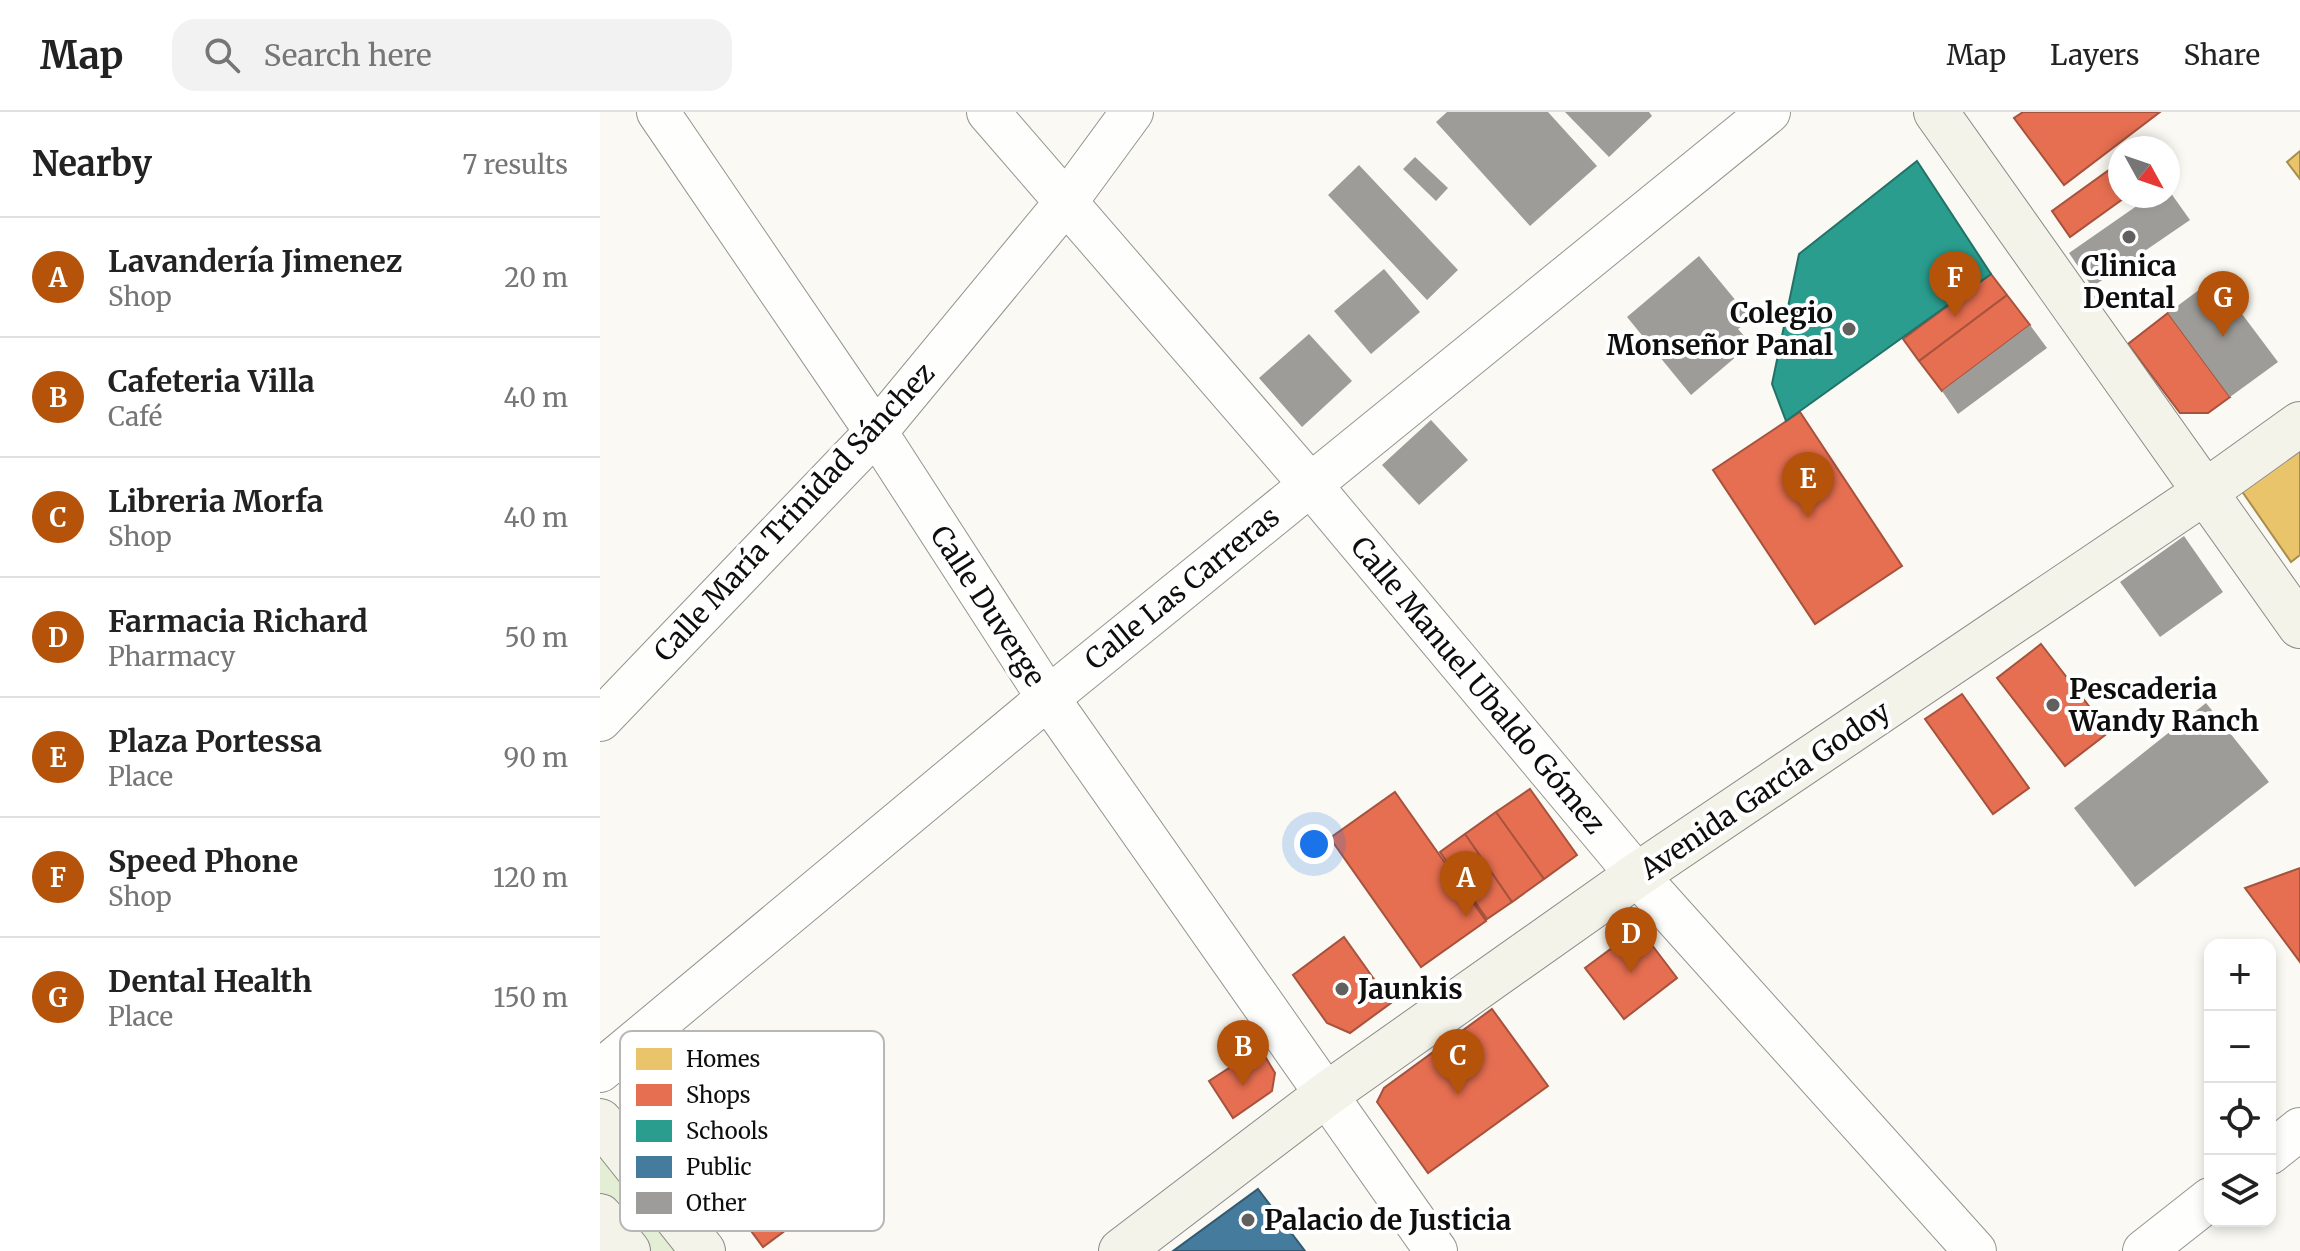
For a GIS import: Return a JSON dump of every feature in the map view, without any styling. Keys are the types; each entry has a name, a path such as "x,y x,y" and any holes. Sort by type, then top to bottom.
{"main road":[{"path":"1936,112 2300,626"},
{"name":"Avenida García Godoy","path":"1121,1251 1327,1094 1637,875 2205,492 2300,424"},
{"path":"600,1121 620,1146"},
{"path":"600,1216 628,1251"},
{"path":"687,1231 703,1251"}],"street":[{"name":"Calle Duverge","path":"658,112 876,432 1048,698 1436,1251"},
{"name":"Calle Manuel Ubaldo Gómez","path":"988,112 1309,483 1637,875 1975,1251"},
{"name":"Calle María Trinidad Sánchez","path":"600,720 876,432 1066,202 1132,112"},
{"name":"Calle Las Carreras","path":"648,1031 1309,483 1769,112"},
{"name":"Calle Las Carreras","path":"600,1071 620,1054"},
{"path":"2276,1148 2300,1129"},
{"path":"2144,1251 2204,1204"}],"green space":[{"path":"600,1138 620,1163 620,1224 600,1199"},
{"path":"626,1231 673,1231 689,1251 642,1251"}],"building: Homes":[{"path":"2300,151 2300,179 2287,162"},
{"path":"2300,448 2300,555 2291,562 2239,487"}],"building: Shops":[{"path":"2023,112 2160,112 2128,136 2108,136 2108,152 2064,185 2014,118"},
{"path":"2108,171 2110,208 2070,237 2052,211"},
{"path":"1991,274 2007,295 1919,361 1903,339"},
{"path":"2007,295 2030,325 1942,391 1919,361"},
{"path":"2168,313 2230,397 2208,413 2180,413 2128,344"},
{"path":"1800,412 1902,566 1815,624 1713,470"},
{"name":"Pescaderia Wandy Ranch","path":"2041,644 2109,732 2065,766 1997,678"},
{"path":"1962,694 2029,788 1993,814 1925,719"},
{"path":"1530,789 1577,855 1544,879 1496,812"},
{"path":"1395,792 1486,921 1421,967 1330,838"},
{"path":"1496,812 1544,879 1512,902 1465,834"},
{"path":"1465,834 1512,902 1487,919 1440,852"},
{"path":"2300,868 2300,962 2245,888"},
{"path":"1639,928 1677,978 1624,1019 1585,968"},
{"name":"Jaunkis","path":"1344,937 1391,1003 1350,1033 1327,1023 1293,975"},
{"path":"1492,1009 1548,1086 1428,1173 1377,1102 1384,1088"},
{"path":"1260,1048 1275,1073 1272,1091 1233,1118 1209,1081"},
{"path":"751,1231 785,1231 763,1247"}],"building: Schools":[{"name":"Colegio Monseñor Panal","path":"1917,161 1991,274 1786,421 1772,384 1799,254"}],"building: Public":[{"name":"Palacio de Justicia","path":"1258,1189 1305,1251 1173,1251"}],"building: Other":[{"path":"1447,112 1548,112 1597,166 1530,226 1436,122"},
{"path":"1565,112 1649,112 1652,116 1609,157"},
{"path":"1415,157 1448,188 1436,201 1403,169"},
{"path":"1359,165 1458,270 1427,300 1328,195"},
{"name":"Clinica Dental","path":"2180,206 2190,220 2092,287 2069,253 2134,208"},
{"path":"1699,256 1751,319 1738,329 1751,344 1691,395 1627,317"},
{"path":"1384,269 1420,312 1371,354 1334,311"},
{"path":"2215,278 2278,362 2230,397 2168,313"},
{"path":"2030,325 2047,348 1958,414 1942,391"},
{"path":"1309,334 1352,381 1302,427 1259,378"},
{"path":"1431,420 1468,460 1419,505 1382,465"},
{"path":"2184,536 2223,592 2160,637 2120,582"},
{"path":"2206,703 2269,782 2135,887 2074,808"}],"place":[{"name":"Clinica Dental","path":"2129,237"},
{"name":"Speed Phone","path":"1955,317"},
{"name":"Colegio Monseñor Panal","path":"1849,329"},
{"name":"Dental Health","path":"2223,337"},
{"name":"Plaza Portessa","path":"1808,518"},
{"name":"Pescaderia Wandy Ranch","path":"2053,705"},
{"name":"Lavandería Jimenez","path":"1466,917"},
{"name":"Farmacia Richard","path":"1631,973"},
{"name":"Jaunkis","path":"1342,989"},
{"name":"Cafeteria Villa","path":"1243,1086"},
{"name":"Libreria Morfa","path":"1458,1095"},
{"name":"Palacio de Justicia","path":"1248,1220"}]}
